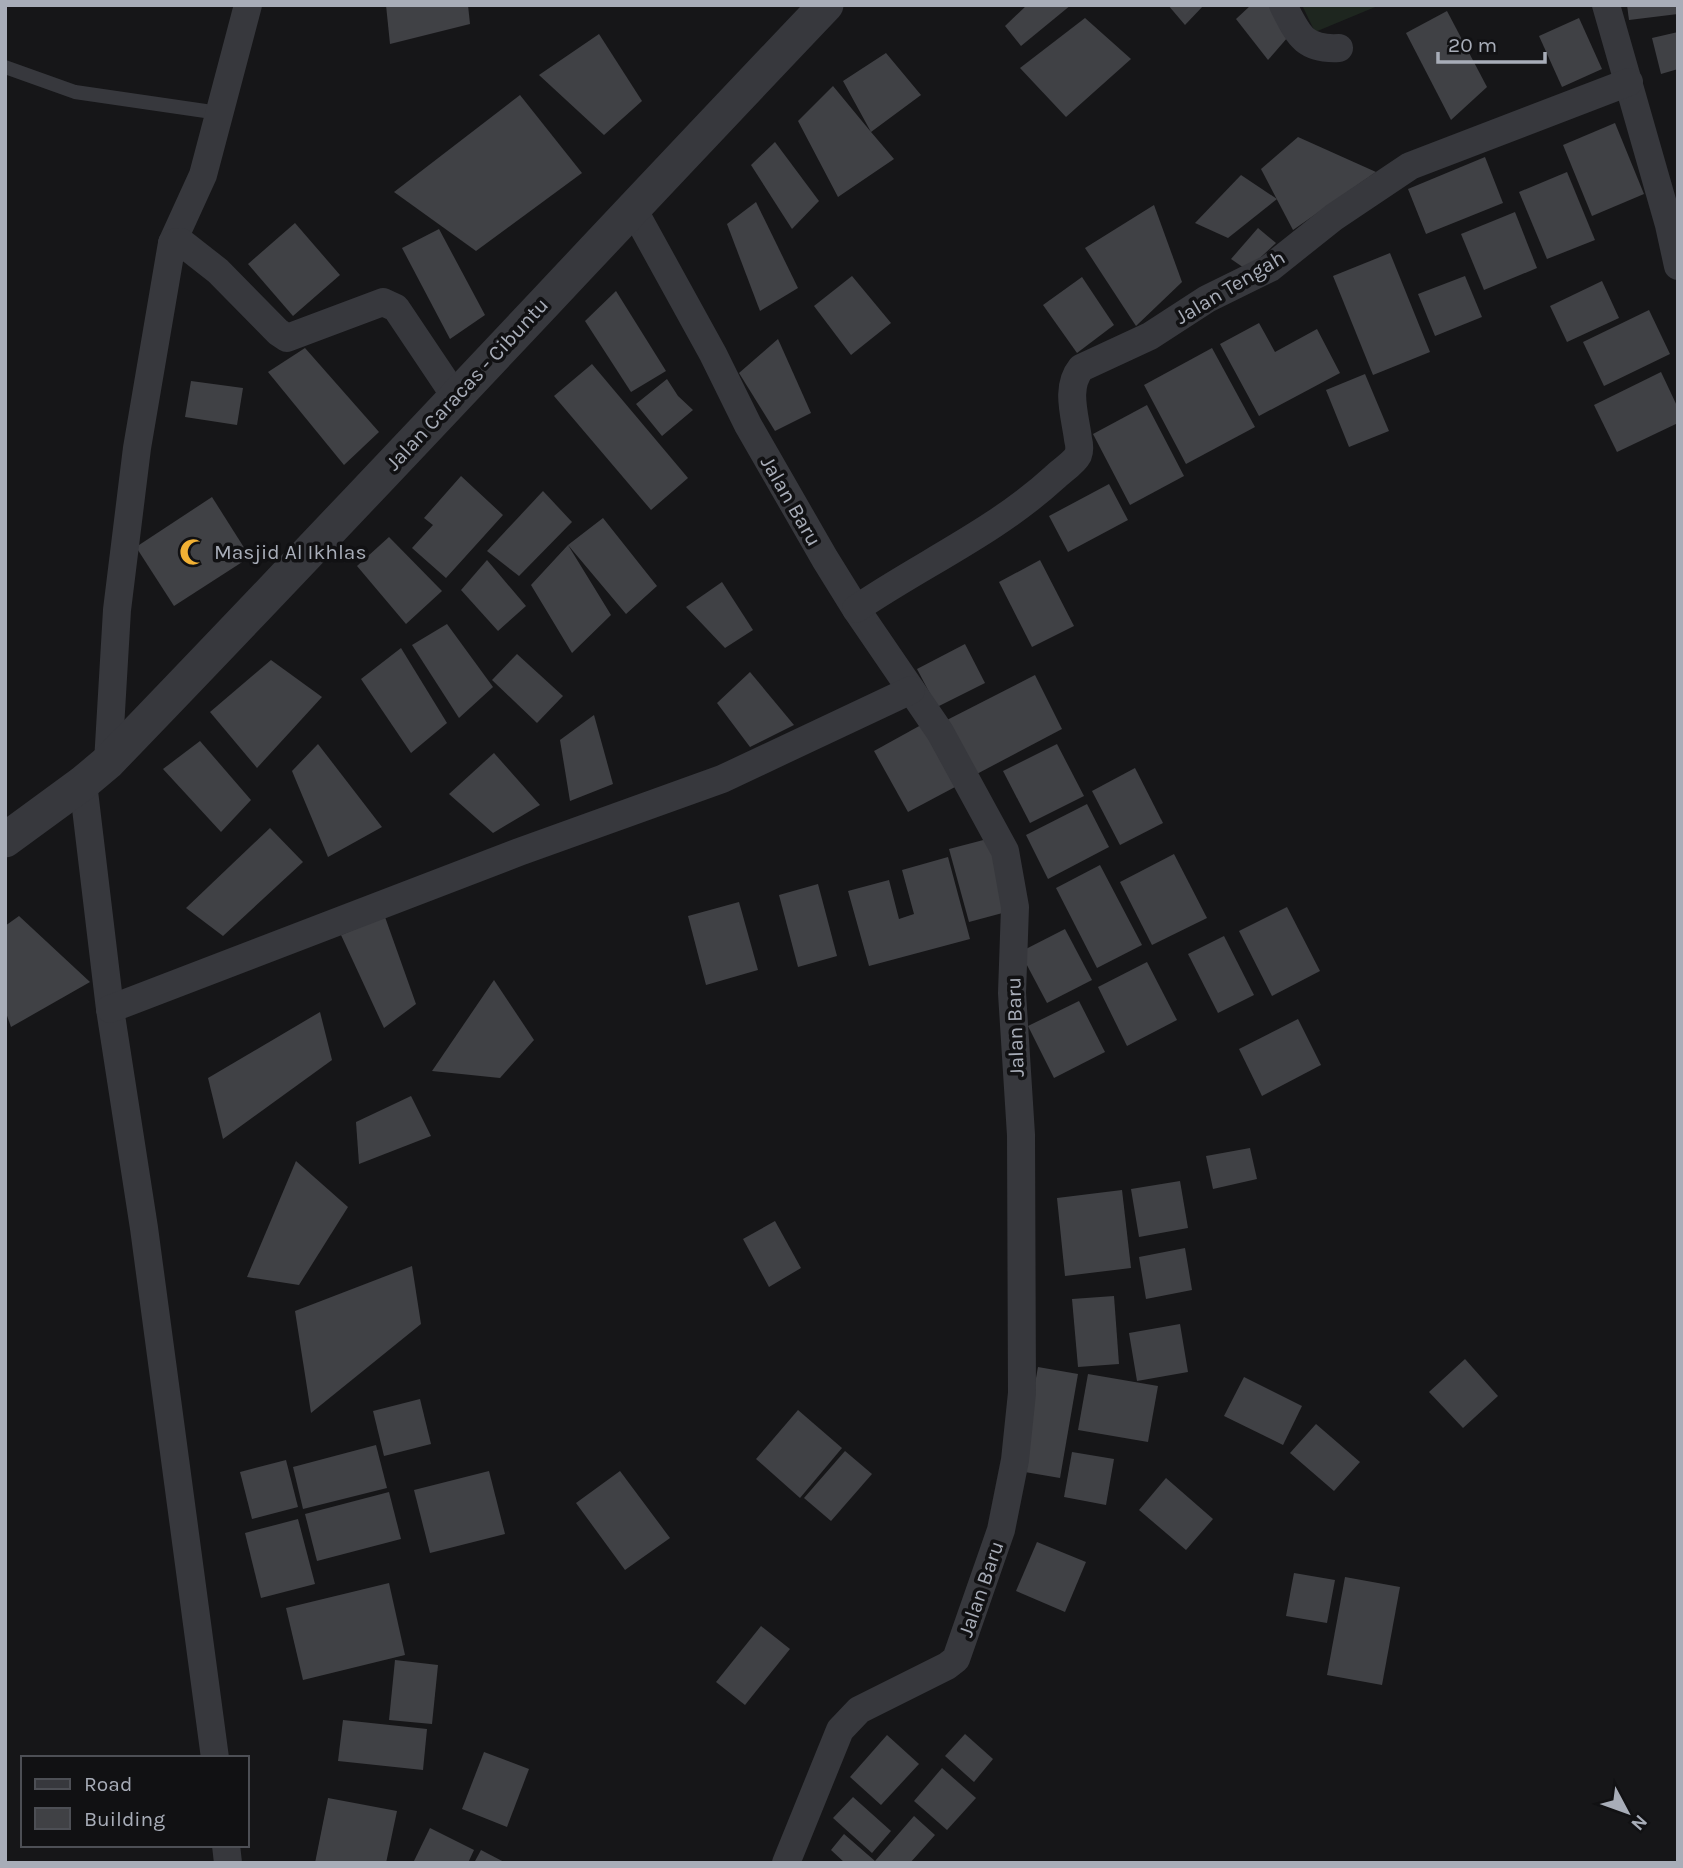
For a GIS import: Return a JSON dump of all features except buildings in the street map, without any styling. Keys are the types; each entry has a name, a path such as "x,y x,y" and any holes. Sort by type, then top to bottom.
{"street":[{"path":"215,1756 144,1228 110,1009 95,772 136,448 177,243 203,175 248,5"},
{"name":"Jalan Caracas - Cibuntu","path":"5,840 95,772 280,585 632,207 826,5"},
{"path":"1283,5 1298,33 1310,45 1322,49 1339,48"},
{"path":"1606,5 1674,224 1678,267"},
{"name":"Jalan Tengah","path":"856,609 889,586 944,557 1033,497 1078,455 1071,389 1074,377 1081,368 1150,336 1206,299 1270,268 1334,217 1410,166 1629,82"},
{"name":"Jalan Baru","path":"632,207 713,354 748,425 856,609 940,732 1005,850 1015,907 1012,993 1021,1135 1022,1393 1015,1460 1001,1530 956,1659 859,1710 848,1719 840,1730 786,1863"},
{"path":"177,243 218,271 278,332 288,338 383,302 396,308 455,396"},
{"path":"110,1009 519,852 722,779 911,690"}],"lane":[{"path":"5,67 75,92 219,113"}],"shaded area":[{"path":"1302,5 1380,5 1315,32"}],"place":[{"name":"Masjid Al Ikhlas","path":"193,552"}]}
